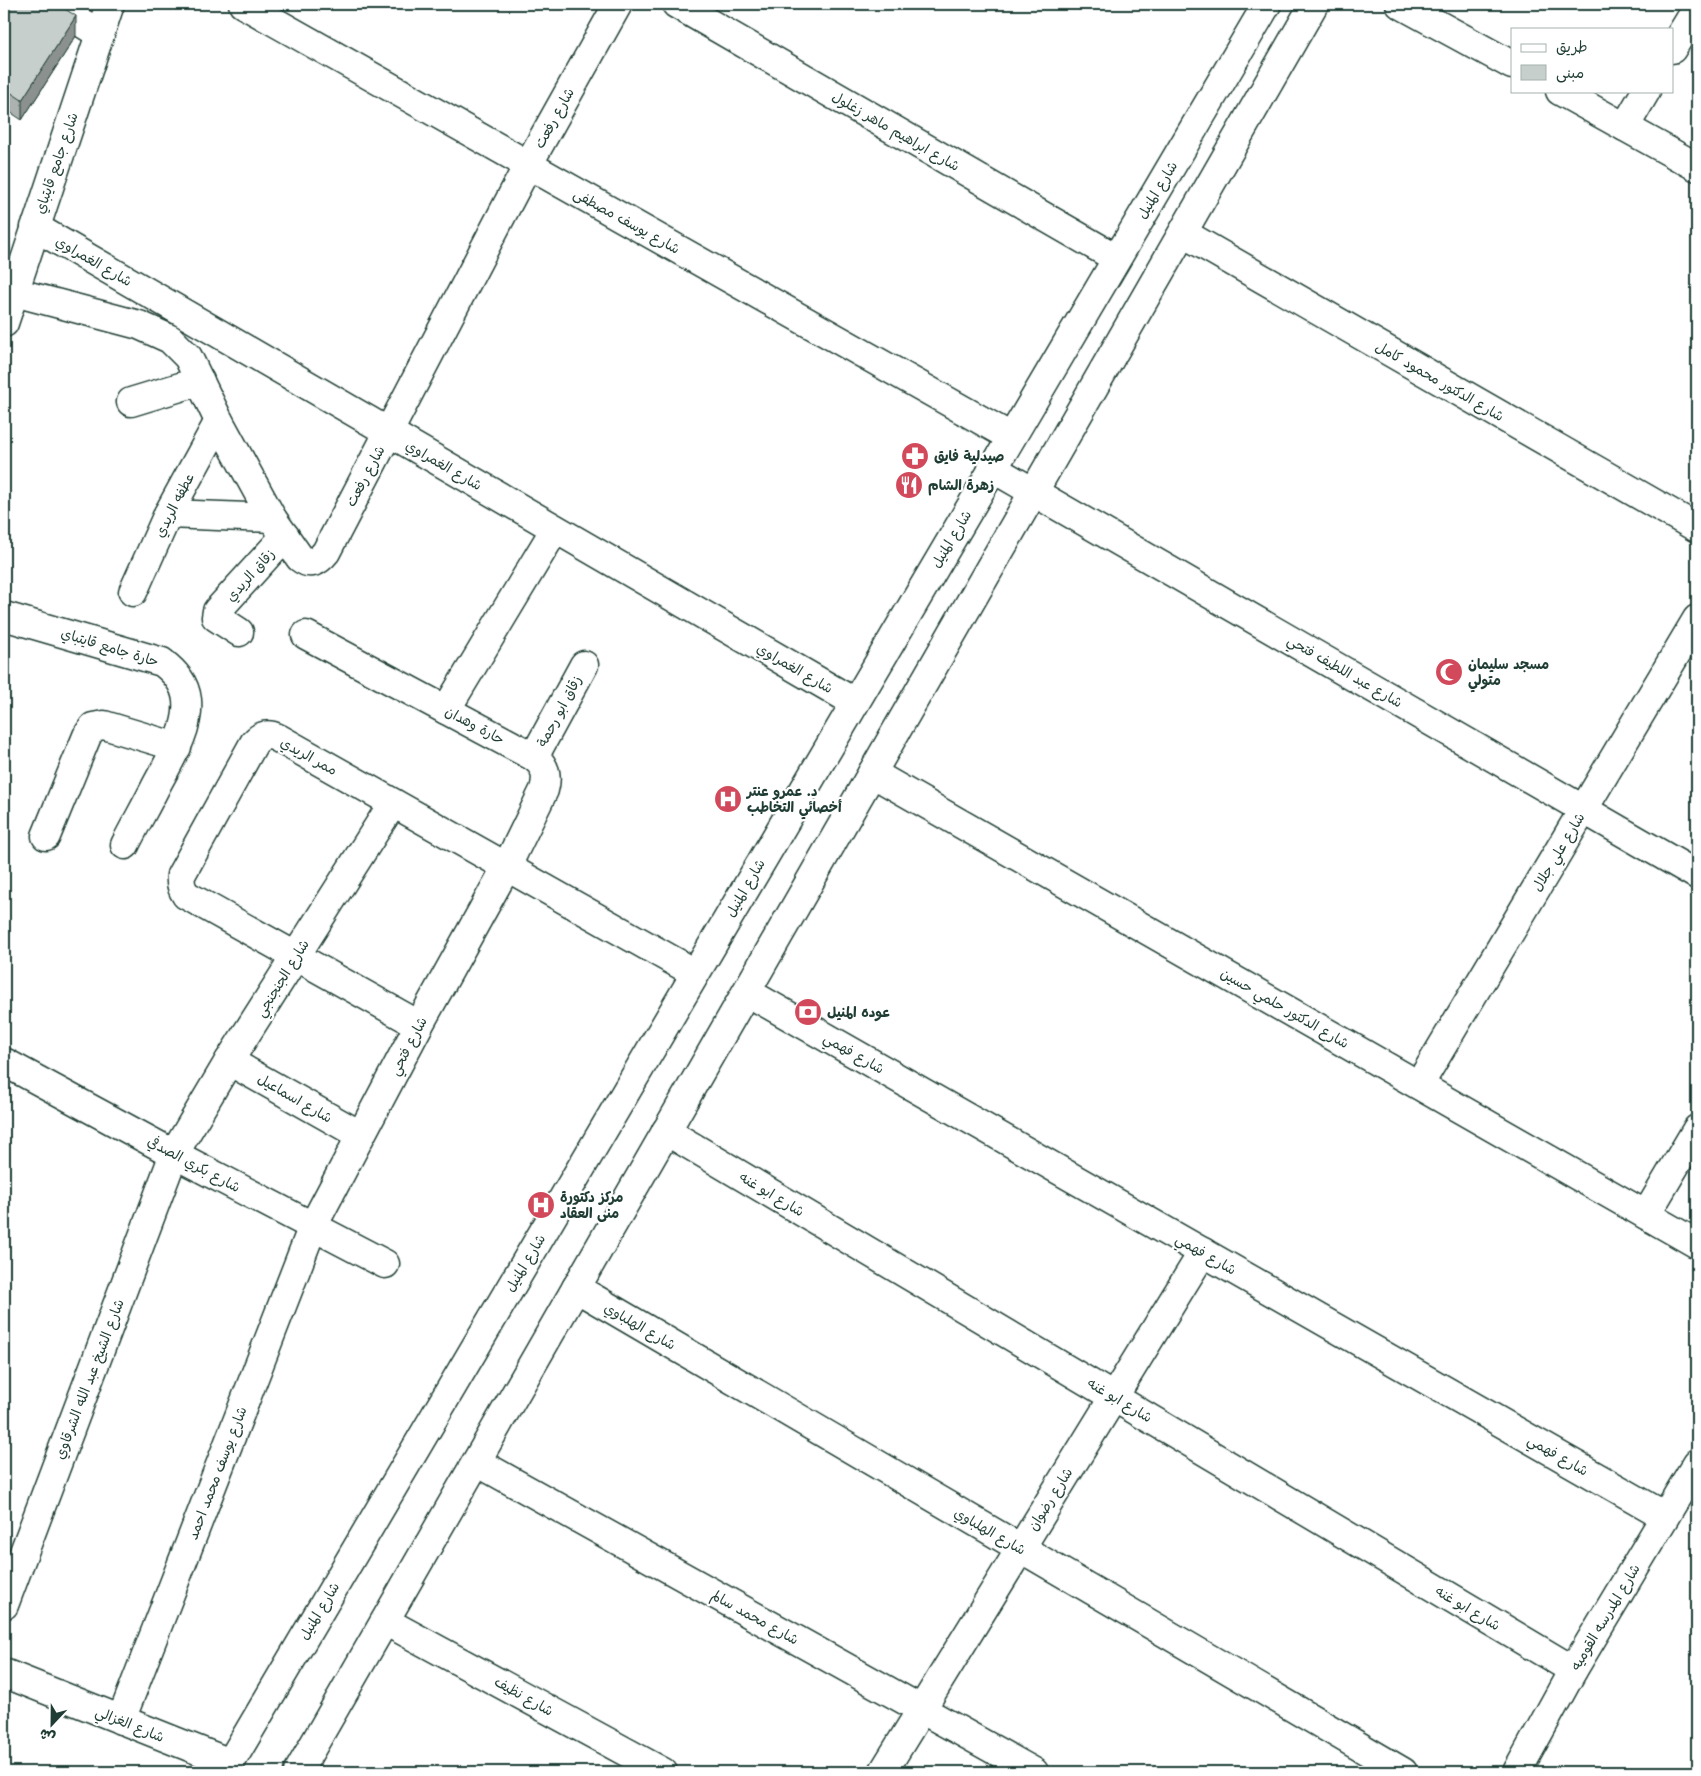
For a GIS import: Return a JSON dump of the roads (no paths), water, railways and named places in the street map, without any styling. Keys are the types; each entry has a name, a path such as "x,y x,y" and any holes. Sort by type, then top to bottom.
{"street":[{"path":"52,4 100,34"},
{"name":"شارع جامع قايتباي","path":"4,323 110,4"},
{"name":"شارع يوسف مصطفى","path":"243,4 1011,437"},
{"name":"شارع رفعت","path":"14,292 139,325 170,339 188,357 219,421 278,527 300,558 305,562 317,561 322,557 528,165 618,4"},
{"name":"شارع ابراهيم ماهر زغلول","path":"676,4 1116,258"},
{"name":"شارع المنيل","path":"227,1768 1267,4"},
{"path":"298,1772 1314,4"},
{"path":"1400,4 1511,64"},
{"path":"1674,46 1697,8"},
{"path":"1562,92 1697,167"},
{"path":"1625,127 1645,92"},
{"name":"شارع الغمراوي","path":"35,227 854,702"},
{"name":"شارع الدكتور محمود كامل","path":"1183,233 1697,528"},
{"path":"131,402 200,381"},
{"name":"عطفه الريدي","path":"133,592 168,514 219,421"},
{"name":"شارع عبد اللطيف فتحي","path":"992,468 1697,875"},
{"path":"168,514 278,527"},
{"name":"زقاق الريدي","path":"238,632 216,617 216,611 278,527"},
{"path":"446,710 555,529"},
{"name":"حارة جامع قايتباي","path":"4,616 162,662 174,672 183,684 187,699 187,714 176,747 125,845"},
{"name":"شارع علي جلال","path":"1419,1085 1697,619"},
{"name":"حارة وهدان","path":"306,635 534,756"},
{"name":"زقاق ابو رحمة","path":"534,756 584,665"},
{"path":"46,836 87,736 93,727 104,724 176,747"},
{"name":"ممر الريدي","path":"419,1025 186,895 180,885 181,875 254,743 262,736 273,736 695,974"},
{"path":"506,868 547,781 542,763 534,756"},
{"name":"شارع الدكتور حلمي حسين","path":"872,772 1697,1244"},
{"name":"شارع الجنجنجي","path":"174,1154 229,1061 393,803"},
{"name":"شارع فتحي","path":"313,1226 419,1025 506,868"},
{"name":"شارع فهمي","path":"747,992 1665,1516"},
{"name":"شارع اسماعيل","path":"229,1061 360,1135"},
{"name":"شارع بكري الصدفي","path":"4,1062 384,1264"},
{"path":"1646,1215 1697,1129"},
{"name":"شارع ابو غنه","path":"666,1131 1573,1670"},
{"name":"شارع الشيخ عبد الله الشرقاوي","path":"4,1605 174,1154"},
{"name":"شارع يوسف محمد احمد","path":"120,1720 313,1226"},
{"name":"شارع رضوان","path":"883,1772 1203,1252"},
{"name":"شارع الهلباوي","path":"576,1288 1404,1772"},
{"name":"شارع محمد سالم","path":"476,1462 1034,1772"},
{"name":"شارع المدرسه القوميه","path":"1517,1772 1573,1670 1697,1463"},
{"name":"شارع نظيف","path":"385,1621 662,1772"},
{"name":"شارع الغزالي","path":"4,1673 120,1720 227,1768"}],"place":[{"name":"صيدلية فايق","path":"915,456"},
{"name":"زهرة الشام","path":"909,485"},
{"name":"مسجد سليمان متولي","path":"1449,672"},
{"name":"د. عمرو عنتر أخصائي التخاطب","path":"728,799"},
{"name":"عوده المنيل","path":"808,1012"},
{"name":"مركز دكتورة منى العقاد","path":"541,1205"}]}
